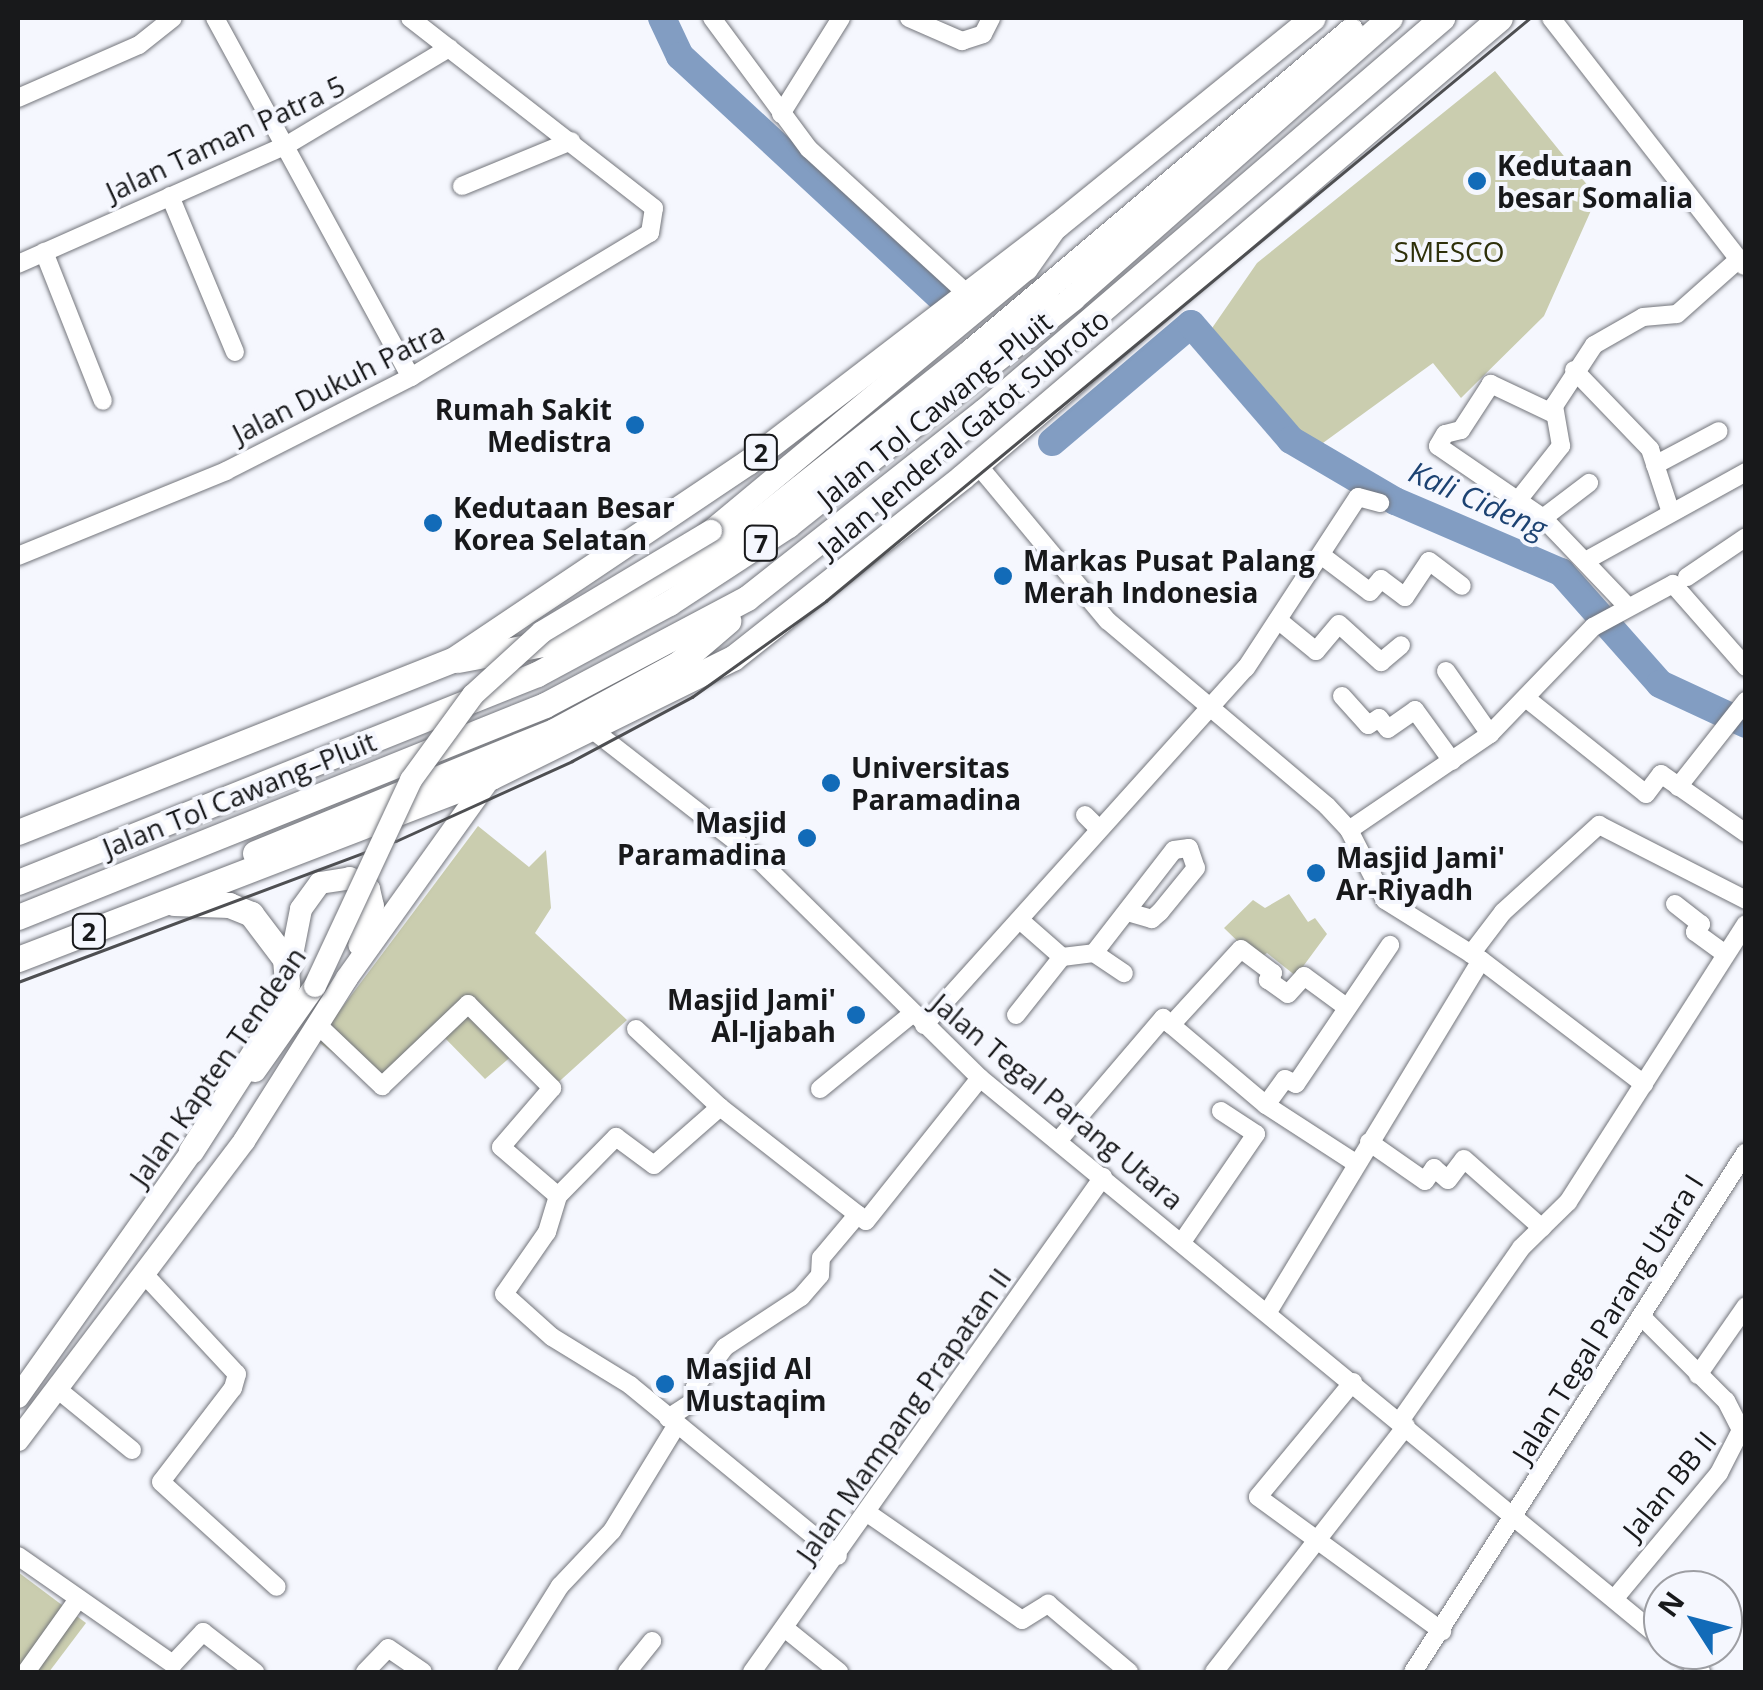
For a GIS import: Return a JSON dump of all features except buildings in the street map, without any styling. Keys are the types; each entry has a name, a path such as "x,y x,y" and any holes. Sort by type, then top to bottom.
{"highway":[{"name":"2","path":"18,832 308,723 454,660 748,462 1058,226 1313,18"},
{"path":"454,660 532,650 658,586 804,488 1367,18"},
{"name":"Jalan Tol Cawang–Pluit","path":"18,882 537,674 669,603 788,525 1072,298 1390,18"},
{"name":"Jalan Tol Cawang–Pluit","path":"18,917 545,705 748,598 984,410 1442,18"},
{"name":"Jalan Jenderal Gatot Subroto","path":"18,959 491,777 594,731 733,658 977,464 1500,18"},
{"path":"716,528 746,516 962,339 1035,292"},
{"path":"170,898 280,840 554,730 623,696 706,642 748,598"},
{"path":"170,898 229,904 251,914 278,944 286,984 266,1034 191,1151"}],"main road":[{"path":"716,528 1027,269 1058,226"},
{"name":"Jalan Kapten Tendean","path":"18,1397 191,1151 268,1054 330,962 411,780 473,695 542,632 716,528"},
{"name":"Jalan Kapten Tendean","path":"18,1440 244,1141 347,978 491,777"},
{"path":"286,984 306,898 338,878 360,882 373,898 347,978"}],"street":[{"path":"18,98 139,46 173,18"},
{"path":"215,18 412,377"},
{"path":"410,18 571,141"},
{"path":"712,18 781,114 837,179 966,293"},
{"path":"781,114 841,18"},
{"path":"909,18 962,41 983,34 991,18"},
{"path":"1519,498 1561,446 1552,413 1574,370 1613,332 1643,318 1678,314 1742,264 1551,18"},
{"name":"Jalan Taman Patra 5","path":"18,264 287,145 449,48"},
{"path":"462,186 571,141"},
{"name":"Jalan Dukuh Patra","path":"18,556 226,471 412,377 650,233 657,216 571,141"},
{"path":"170,196 235,352"},
{"path":"44,252 102,401"},
{"path":"1574,370 1638,433 1656,465 1670,510"},
{"path":"1552,413 1490,384 1462,430 1445,434 1438,446 1543,518 1587,560 1622,608"},
{"path":"1656,465 1719,431"},
{"path":"977,464 1108,620 1350,830 1384,900 1476,957 1644,1084"},
{"path":"1587,560 1670,510 1746,472"},
{"path":"1543,518 1589,483"},
{"path":"820,1089 918,1020 1020,921 1211,707 1278,620 1358,497 1380,503"},
{"path":"1350,830 1490,734 1593,627 1680,580 1746,537"},
{"path":"1321,556 1370,592 1380,579 1406,596 1430,561 1462,586"},
{"path":"1680,580 1746,667"},
{"path":"1278,620 1316,651 1339,624 1381,662 1401,645"},
{"path":"1446,671 1490,734"},
{"path":"1342,696 1368,725 1379,718 1388,729 1415,710 1452,762"},
{"path":"1527,699 1646,794 1661,774 1746,833"},
{"path":"1678,787 1742,705"},
{"name":"Jalan Tegal Parang Utara","path":"594,731 757,858 980,1078 1517,1514 1643,1622"},
{"path":"1085,815 1099,830"},
{"path":"1268,1312 1502,912 1600,825 1639,850 1715,879 1746,900"},
{"path":"1675,904 1700,924 1695,932 1724,952"},
{"path":"1016,1015 1062,957 1094,952 1127,912"},
{"path":"1020,921 1062,957"},
{"path":"1214,1672 1403,1424 1542,1228 1568,1202 1724,952 1746,924"},
{"path":"1266,1105 1284,1079 1296,1084 1390,946"},
{"path":"1171,1025 1241,950 1273,973 1268,980 1288,994 1304,976 1346,1007"},
{"path":"1094,952 1124,972"},
{"path":"320,1026 382,1086 469,1004 552,1088 501,1146 558,1196"},
{"path":"1058,1141 1161,1019 1266,1105 1358,1164"},
{"path":"636,1029 720,1107 866,1220 980,1078"},
{"path":"720,1107 654,1165 616,1138 558,1196 547,1232 504,1294 527,1319 630,1385 838,1556"},
{"path":"1182,1242 1256,1134 1221,1111"},
{"path":"1369,1142 1425,1181 1434,1168 1448,1180 1464,1159 1542,1228"},
{"name":"Jalan Tegal Parang Utara I","path":"1413,1672 1746,1152"},
{"name":"Jalan Mampang Prapatan II","path":"752,1672 787,1630 955,1382 1103,1177"},
{"path":"510,1671 560,1586 612,1531 672,1422 697,1400 695,1387 725,1347 801,1297 820,1274 821,1258 858,1214"},
{"path":"143,1274 236,1374 233,1388 161,1482 277,1587"},
{"path":"1698,1375 1746,1306"},
{"name":"Jalan BB II","path":"1615,1598 1735,1451 1742,1430 1741,1409 1698,1375 1641,1316"},
{"path":"1353,1382 1258,1497 1319,1536 1442,1631"},
{"path":"56,1388 132,1450"},
{"path":"869,1514 1022,1620 1048,1604 1120,1670"},
{"path":"18,1556 171,1668 203,1632 255,1672"},
{"path":"26,1672 78,1600"},
{"path":"787,1630 839,1672"},
{"path":"627,1672 652,1642"},
{"path":"366,1672 388,1648 423,1672"}],"green space":[{"name":"SMESCO","path":"1495,71 1597,197 1544,316 1461,398 1433,363 1316,448 1210,331 1257,263"},
{"path":"478,826 529,867 546,850 551,908 535,933 627,1020 552,1088 513,1055 485,1079 441,1034 380,1087 317,1041"},
{"path":"1289,894 1308,922 1315,918 1327,934 1296,976 1267,953 1257,960 1224,928 1253,900 1265,908"},
{"path":"18,1572 86,1623 49,1672 18,1672"}],"waterway":[{"path":"662,18 680,56 941,298"},
{"name":"Kali Cideng","path":"1052,442 1191,324 1291,440 1395,501 1561,572 1660,684 1746,724"}],"tram line":[{"path":"18,982 396,841 572,761 692,697 826,601 1530,18"}],"place":[{"name":"Kedutaan besar Somalia","path":"1477,181"},
{"name":"Rumah Sakit Medistra","path":"635,425"},
{"name":"Kedutaan Besar Korea Selatan","path":"433,523"},
{"name":"Markas Pusat Palang Merah Indonesia","path":"1003,576"},
{"name":"Universitas Paramadina","path":"831,783"},
{"name":"Masjid Paramadina","path":"807,838"},
{"name":"Masjid Jami' Ar-Riyadh","path":"1316,873"},
{"name":"Masjid Jami' Al-Ijabah","path":"856,1015"},
{"name":"Masjid Al Mustaqim","path":"665,1384"}]}
